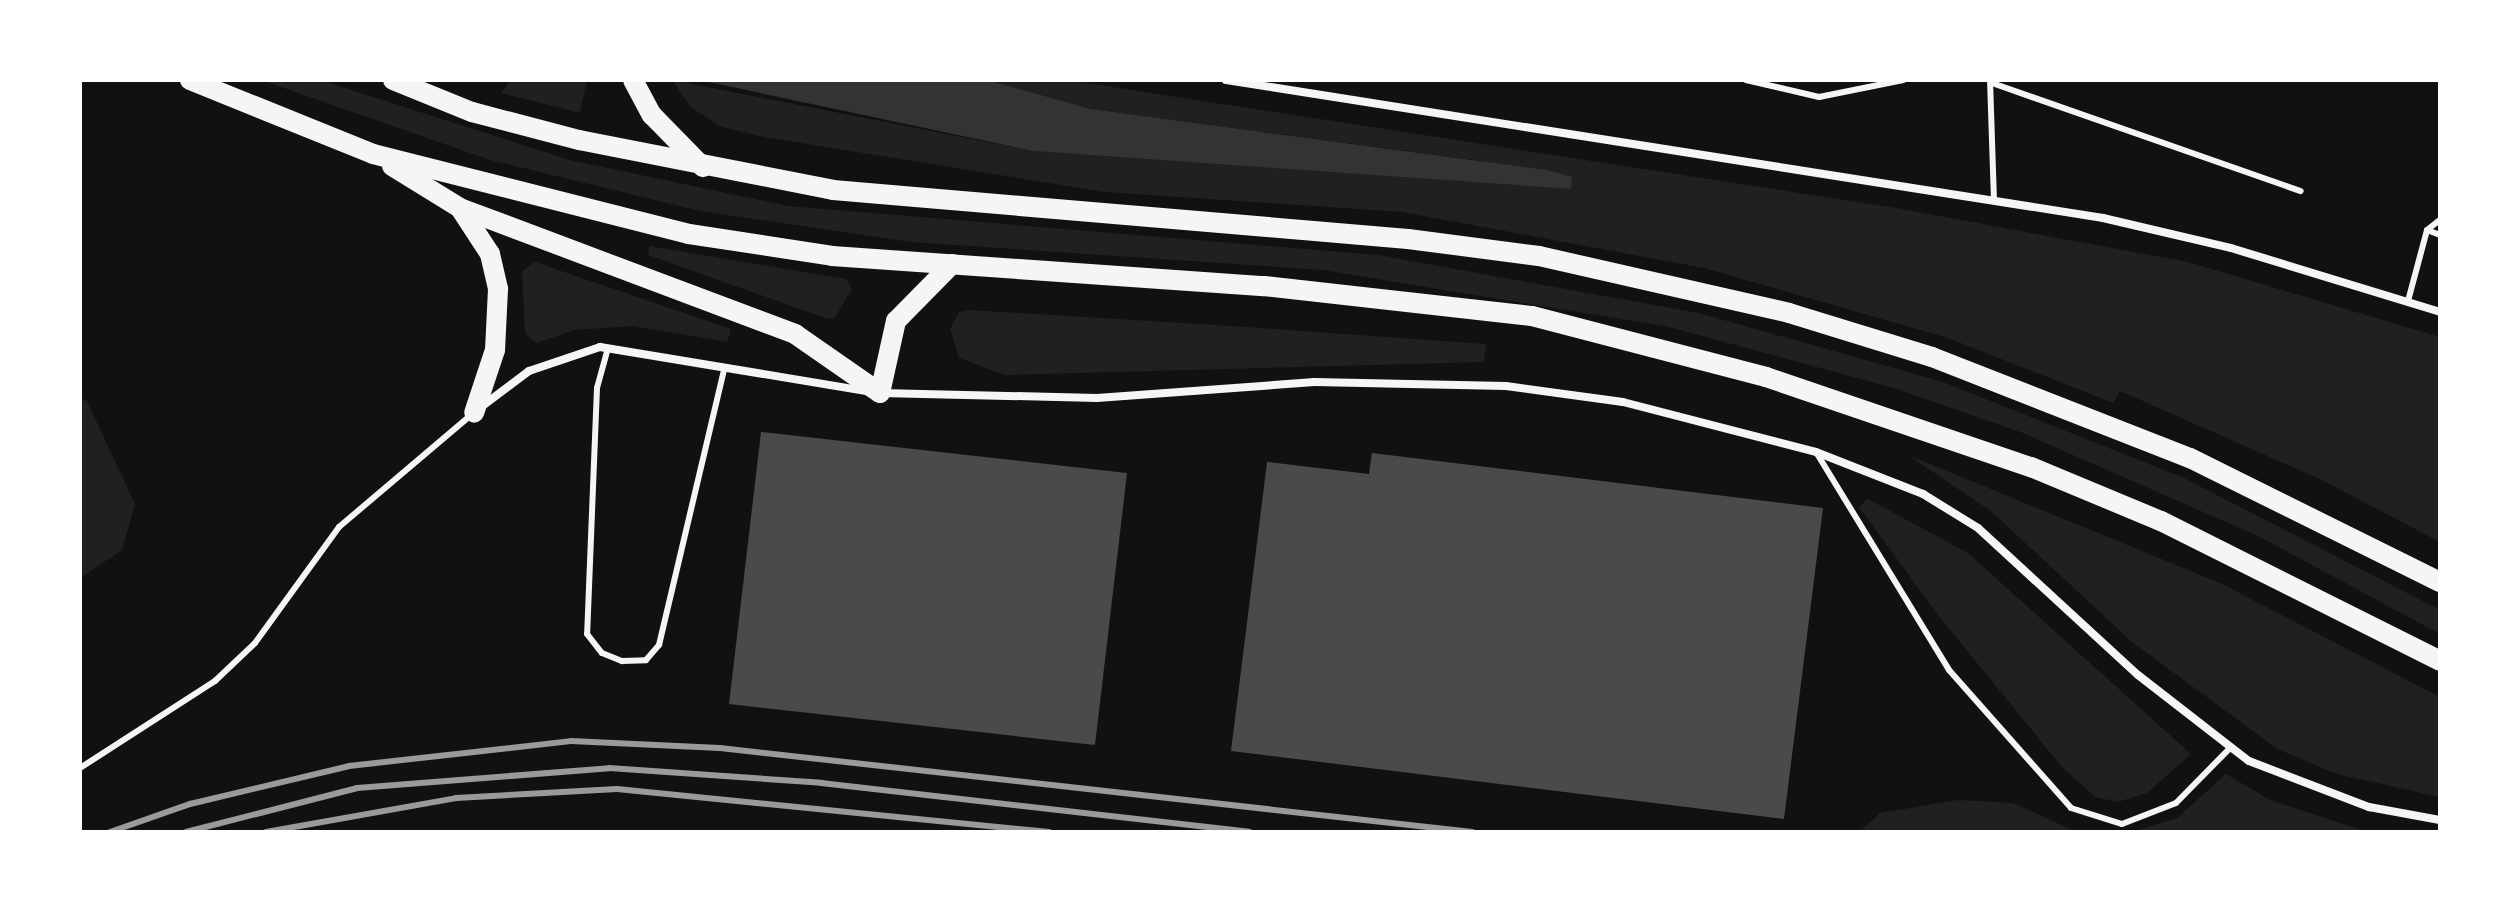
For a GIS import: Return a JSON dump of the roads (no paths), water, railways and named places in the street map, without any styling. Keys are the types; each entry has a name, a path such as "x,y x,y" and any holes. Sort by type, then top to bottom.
{"main road":[{"path":"190,80 373,154 689,234 952,264 1278,287 1532,316 1766,377 2031,467 2161,521 2440,661"},
{"path":"393,80 472,112 703,167 973,206 1408,239 1669,283 1832,326 2059,404 2299,507 2440,582"},
{"path":"633,80 652,115 703,167"},
{"path":"373,154 460,208 795,334 880,393 896,321 952,264"},
{"path":"460,208 490,254 498,289 495,350 474,413"}],"street":[{"path":"1226,80 1994,200 2231,248 2440,312"},
{"path":"474,413 554,358 608,348 880,393 1097,398 1314,382 1506,386 1623,402 1816,452 1923,494 1978,528 2138,675 2230,748 2312,789 2440,820"}],"lane":[{"path":"1746,80 1819,97 1903,80"},
{"path":"1994,200 1991,82 2301,191"},
{"path":"2408,301 2427,230 2440,220"},
{"path":"2427,230 2440,235"},
{"path":"608,348 597,388 587,634 602,653 622,661 646,660 659,645 724,369"},
{"path":"80,768 215,681 255,643 339,527 474,413"},
{"path":"1816,452 1949,670 2071,808 2122,824 2176,803 2230,748"}],"railway":[{"path":"110,832 190,804 349,766 571,741 720,748 1472,832"},
{"path":"186,832 357,788 609,768 821,783 1249,832"},
{"path":"266,832 456,798 617,789 1049,832"}]}
